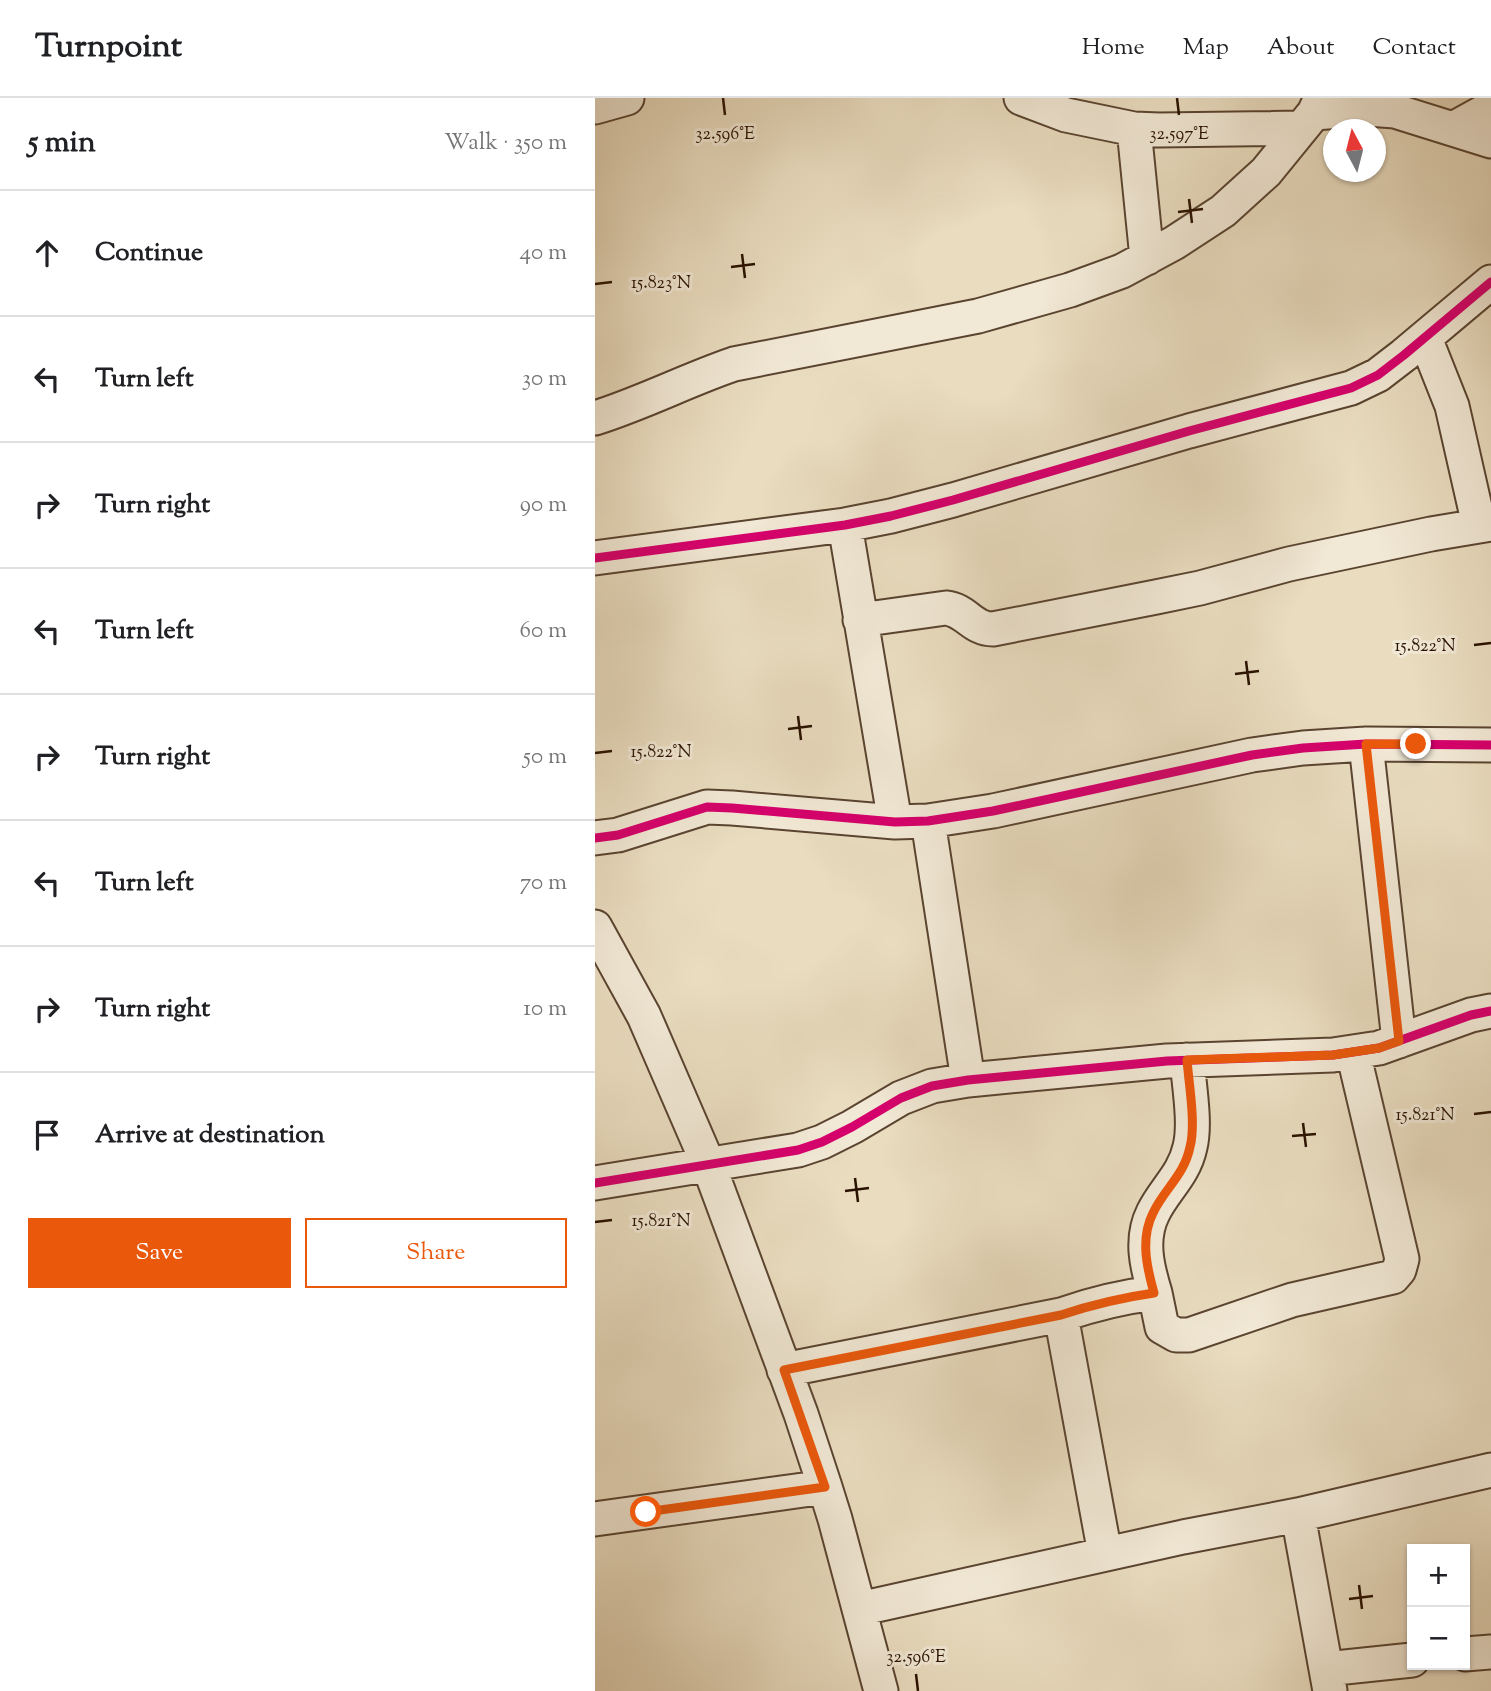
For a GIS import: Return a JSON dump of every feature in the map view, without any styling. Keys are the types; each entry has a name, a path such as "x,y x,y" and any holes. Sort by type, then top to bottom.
{"street":[{"path":"595,107 627,98"},
{"path":"1021,98 1066,115 1134,129 1159,130 1312,113 1368,109 1395,111 1491,141"},
{"path":"1453,129 1491,108"},
{"path":"595,418 734,364 978,316 1070,290 1122,271 1174,243 1223,211 1266,172 1312,113"},
{"path":"1134,129 1147,258"},
{"path":"595,558 845,525 891,516 1189,430 1351,388 1378,375 1491,282"},
{"path":"860,620 946,608 960,612 979,628 993,629 1167,595 1289,564 1485,525 1451,406 1425,338"},
{"path":"845,525 895,822"},
{"path":"595,838 618,835 707,807 895,822 927,821 993,811 1251,755 1366,744 1491,745"},
{"path":"1366,744 1399,1041"},
{"path":"927,821 968,1080"},
{"path":"595,927 644,1016 709,1166 825,1487 881,1691"},
{"path":"595,1184 798,1150 822,1142 901,1098 932,1086 1059,1070 1187,1060 1333,1055 1379,1048 1491,1011"},
{"path":"1187,1060 1191,1147 1181,1172 1153,1213 1146,1231 1146,1264 1162,1327 1176,1335 1189,1335 1292,1300 1393,1277 1399,1270 1402,1259 1353,1052"},
{"path":"784,1370 1061,1315 1119,1297 1154,1293"},
{"path":"1061,1315 1105,1554"},
{"path":"859,1609 1183,1537 1297,1515 1491,1470"},
{"path":"595,1519 825,1487"},
{"path":"1297,1515 1328,1680 1407,1661"},
{"path":"1470,1654 1491,1652"}],"cycle path":[{"path":"595,558 845,525 891,516 1351,388 1378,375 1491,282"},
{"path":"595,838 618,835 707,807 895,822 928,821 993,811 1252,755 1303,748 1366,744 1491,745"},
{"path":"595,1183 798,1150 822,1142 901,1098 932,1086 968,1080 1167,1061 1333,1055 1379,1048 1471,1015 1491,1011"}],"route":[{"path":"646,1512 825,1487 784,1370 1061,1315 1119,1297 1154,1293 1146,1264 1146,1231 1153,1213 1181,1172 1191,1147 1187,1060 1333,1055 1379,1048 1399,1041 1366,744 1416,744"}]}
